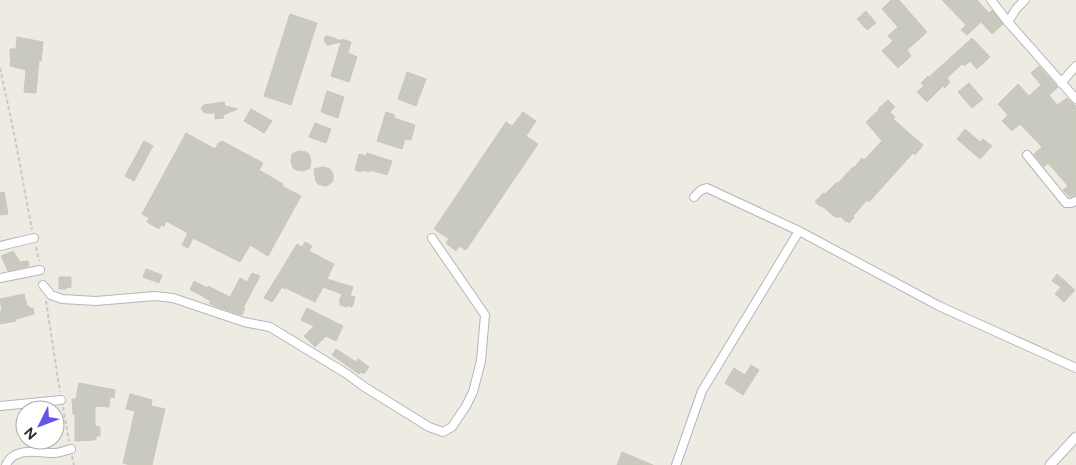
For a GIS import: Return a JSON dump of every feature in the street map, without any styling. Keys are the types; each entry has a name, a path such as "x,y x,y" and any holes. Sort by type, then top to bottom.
{"street":[{"path":"991,0 1076,99"},
{"path":"1008,22 1024,0"},
{"path":"1062,83 1076,66"},
{"path":"1027,155 1066,203 1076,201"},
{"path":"694,197 701,190 707,188 799,231 939,306 1076,368"},
{"path":"676,465 702,391 799,231"},
{"path":"0,246 34,238"},
{"path":"43,285 51,295 96,302 156,296 173,298 244,322 270,327 429,427 443,432 452,427 473,392 481,361 485,315 432,238"},
{"path":"0,278 40,270"},
{"path":"0,406 15,405"},
{"path":"1050,465 1076,437"},
{"path":"6,465 8,458 17,454 36,451 57,453 71,449"}],"building":[{"path":"891,0 899,0 927,32 907,50 911,56 898,68 882,51 893,41 888,36 898,27 882,9"},
{"path":"942,0 977,0 989,13 992,10 1003,24 992,34 981,22 967,35 961,30 966,25"},
{"path":"866,11 876,23 867,30 857,19"},
{"path":"290,14 317,23 291,105 264,96"},
{"path":"326,36 351,42 348,53 357,57 349,82 331,76 341,42 328,45 324,39"},
{"path":"17,37 43,42 41,61 39,60 36,93 24,92 26,70 10,66 10,49 16,49"},
{"path":"972,38 990,57 977,69 970,61 964,66 962,64 947,78 950,82 945,88 943,86 927,102 917,92 924,86 921,83"},
{"path":"1039,66 1058,87 1049,95 1057,105 1067,98 1076,106 1076,195 1070,197 1063,190 1068,186 1048,163 1044,167 1034,154 1042,147 1020,124 1012,131 1002,121 1008,115 998,104 1018,84 1029,96 1041,85 1031,73"},
{"path":"407,72 426,79 416,106 398,99"},
{"path":"969,83 983,99 972,108 958,92"},
{"path":"327,91 344,97 338,118 321,112"},
{"path":"888,100 895,107 890,112 895,117 893,119 923,145 915,155 913,153 869,202 867,200 849,223 840,216 838,218 835,217 815,202 823,193 825,194 838,183 862,158 864,160 882,141 866,122"},
{"path":"224,102 225,106 238,109 223,115 224,118 215,119 215,113 205,113 201,108 204,105"},
{"path":"251,109 272,121 264,133 244,121"},
{"path":"386,112 395,115 394,118 415,125 411,140 405,139 402,149 377,141"},
{"path":"523,112 536,121 526,136 538,144 466,250 459,246 456,251 446,243 449,239 434,229 506,122 512,126"},
{"path":"315,123 331,129 326,143 309,137"},
{"path":"965,129 980,142 983,139 992,146 980,159 957,139"},
{"path":"186,133 215,149 219,142 221,143 222,141 263,163 259,170 301,196 268,256 250,245 240,262 193,238 188,248 182,245 188,233 166,221 164,226 161,225 159,229 147,222 149,218 142,214"},
{"path":"144,141 153,146 134,181 125,176"},
{"path":"299,151 309,154 311,161 310,168 303,171 293,168 291,161 292,154"},
{"path":"367,153 392,161 387,175 370,170 370,172 362,170 361,172 355,170 359,154 366,156"},
{"path":"323,167 330,169 333,174 333,181 325,186 316,182 314,169"},
{"path":"4,192 8,214 0,215 0,193"},
{"path":"305,242 312,246 309,251 334,264 327,279 353,287 350,296 355,297 352,307 340,305 341,303 339,302 342,294 323,287 315,302 282,287 272,302 264,298 297,244 302,247"},
{"path":"13,251 20,262 28,261 29,266 8,271 1,256"},
{"path":"146,269 162,275 159,283 143,277"},
{"path":"252,273 260,276 243,308 245,308 242,315 217,307 209,303 211,301 190,290 194,281 230,297 240,278 247,282"},
{"path":"1057,274 1075,290 1064,302 1055,294 1061,287 1052,281"},
{"path":"59,277 71,277 71,287 59,289"},
{"path":"24,294 27,306 33,308 34,314 16,319 16,321 0,324 0,312 2,311 0,299"},
{"path":"307,308 343,326 336,341 326,336 315,347 304,336 314,326 301,320"},
{"path":"336,349 356,362 358,359 369,367 364,374 361,372 359,374 332,355"},
{"path":"751,365 759,370 743,395 725,383 734,368 745,375"},
{"path":"79,383 115,390 114,398 110,397 109,407 95,406 95,426 100,427 100,436 96,436 96,440 75,441 75,414 73,414 72,399 76,399"},
{"path":"130,394 152,400 151,406 165,409 152,465 130,465 123,463 135,411 126,409"},
{"path":"622,452 653,465 617,465"}]}
